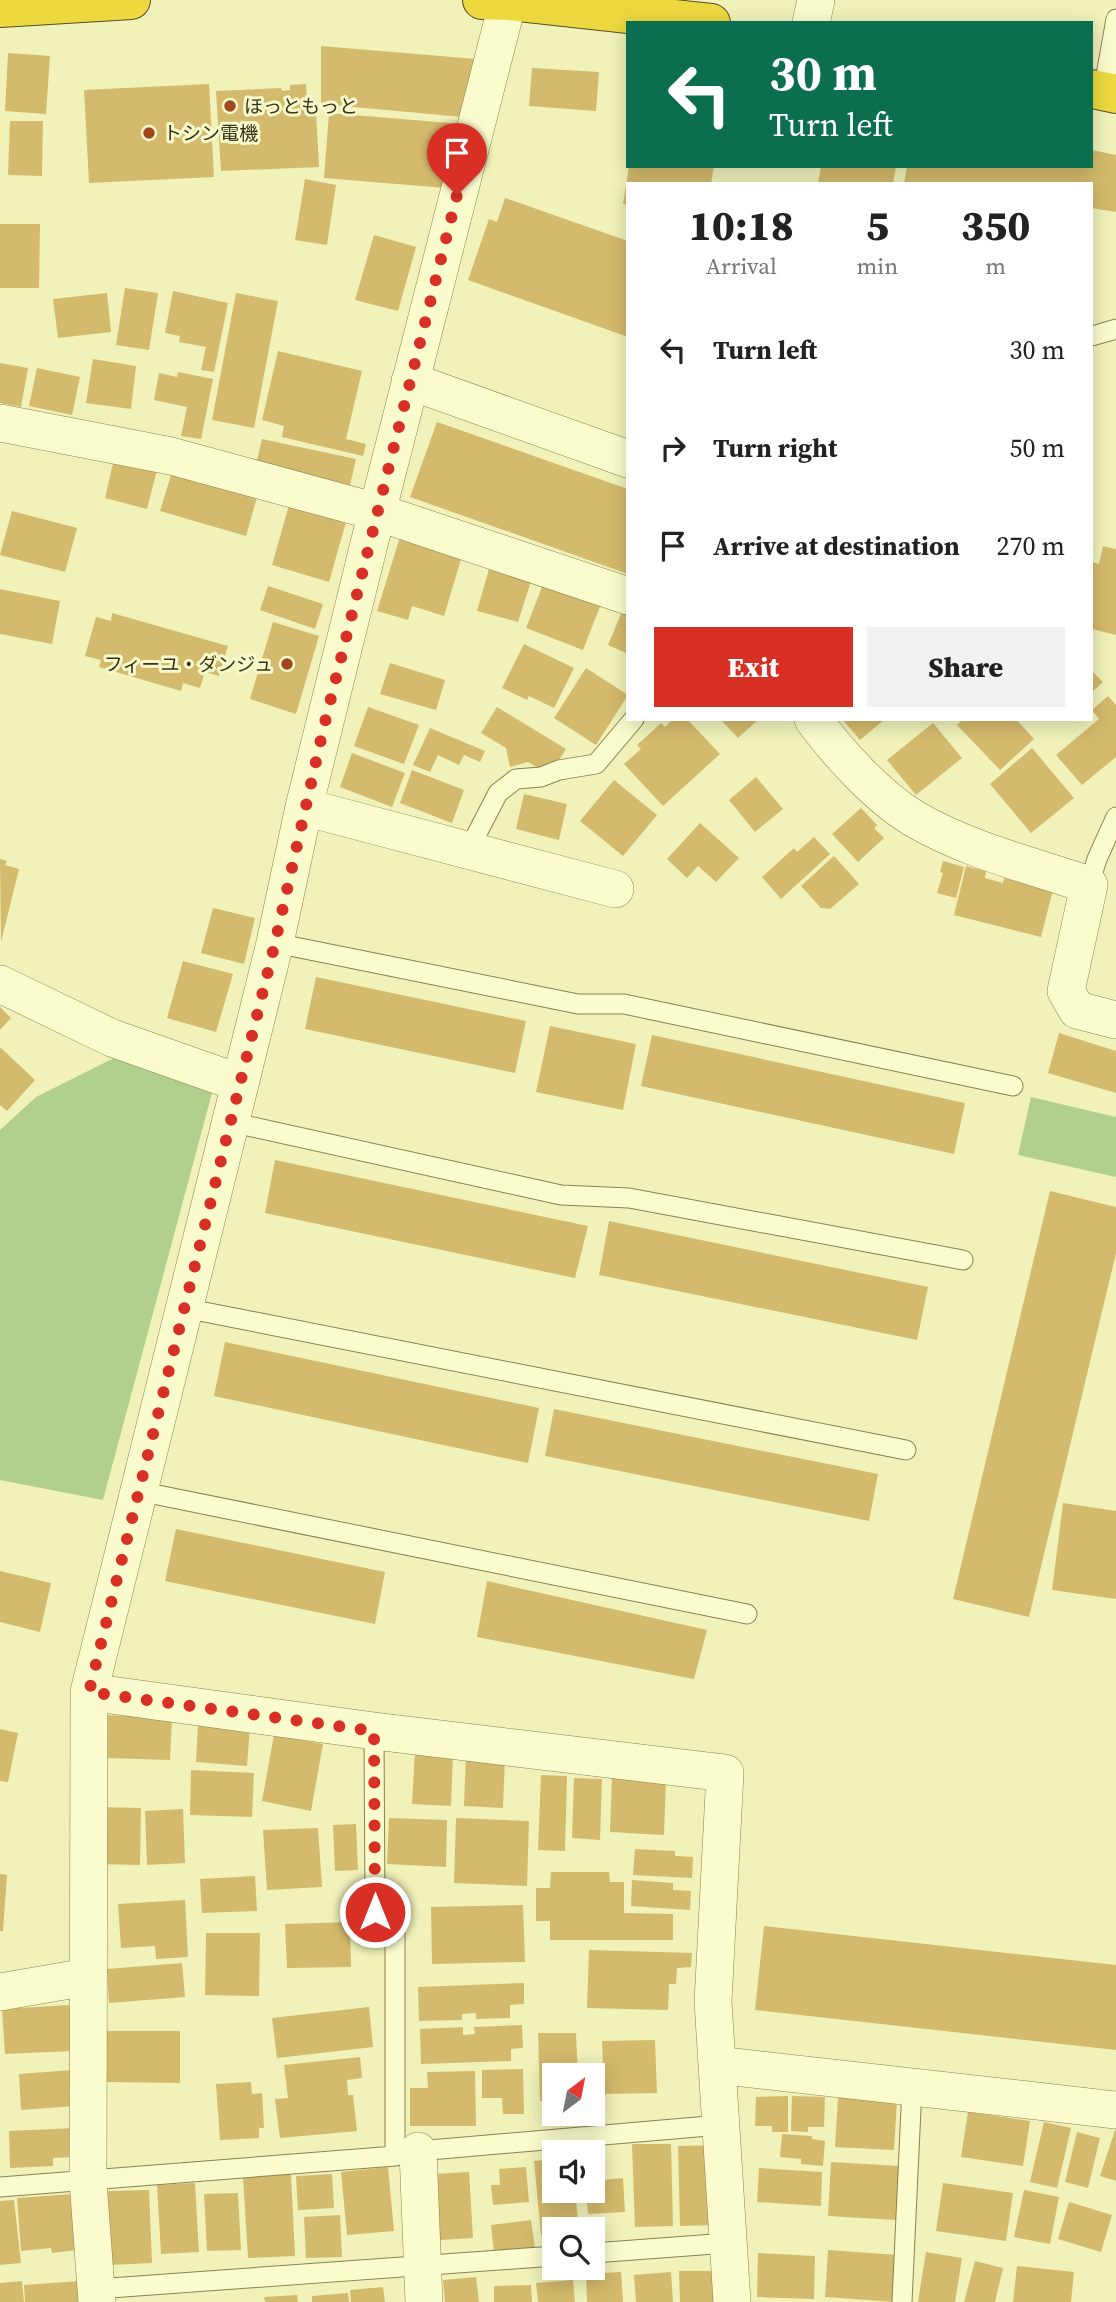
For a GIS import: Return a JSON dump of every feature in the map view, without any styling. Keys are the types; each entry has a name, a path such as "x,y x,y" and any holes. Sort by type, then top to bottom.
{"highway":[{"path":"0,8 131,0"},
{"path":"482,0 693,21"}],"street":[{"path":"811,21 816,0"},
{"path":"96,2295 88,2181 89,1692 275,943 304,807 377,512 508,1"},
{"path":"410,381 626,457"},
{"path":"0,423 171,456 377,512 626,595"},
{"path":"815,721 865,779 911,817 967,845 1089,885 1066,991 1077,1010 1116,1020"},
{"path":"304,807 615,889"},
{"path":"0,984 112,1038 240,1083"},
{"path":"89,1692 374,1731 725,1773 713,2002 732,2302"},
{"path":"0,1993 87,1977"},
{"path":"718,2065 1116,2110"},
{"path":"406,2154 422,2265 424,2302"}],"lane":[{"path":"1104,92 1116,19"},
{"path":"1093,336 1116,329"},
{"path":"468,850 498,793 516,779 541,777 559,770 596,764 632,721"},
{"path":"1089,885 1097,859 1116,817"},
{"path":"275,943 578,1004 624,1004 1013,1086"},
{"path":"230,1122 561,1195 629,1198 963,1261"},
{"path":"184,1308 906,1450"},
{"path":"138,1491 747,1614"},
{"path":"374,1731 375,1912 395,1911 406,2154"},
{"path":"902,2302 912,2088"},
{"path":"0,2187 406,2154 720,2124"},
{"path":"605,2252 728,2244"},
{"path":"96,2295 422,2265 542,2257"}],"green space":[{"path":"114,1058 212,1093 103,1500 0,1480 0,1130 36,1097"},
{"path":"1031,1097 1116,1117 1116,1177 1018,1155"}],"building":[{"path":"321,46 476,59 462,117 321,104"},
{"path":"8,53 50,56 46,114 5,111"},
{"path":"532,68 599,72 596,111 529,106"},
{"name":"トシン電機","path":"209,84 214,177 89,183 84,90"},
{"path":"306,84 308,112 316,111 319,167 221,171 216,91 281,88 282,91 290,90 290,85"},
{"path":"329,113 450,123 445,188 324,178"},
{"path":"10,121 43,121 42,176 8,175"},
{"path":"1093,150 1116,155 1116,212 1093,208 1093,182 904,182 907,168 1093,168"},
{"path":"629,168 714,168 711,182 626,182"},
{"path":"821,168 896,168 893,182 818,182"},
{"path":"305,179 336,185 327,245 295,240"},
{"path":"505,198 626,240 626,336 468,280 489,219 497,222"},
{"path":"0,224 40,224 39,288 0,288"},
{"path":"374,235 416,247 398,311 355,300"},
{"path":"125,288 158,293 149,350 116,345"},
{"path":"173,291 228,303 214,372 201,370 206,347 179,342 180,336 165,333"},
{"path":"107,293 111,332 58,338 53,299"},
{"path":"236,293 278,301 254,428 212,420"},
{"path":"278,351 362,371 346,439 366,444 363,456 282,437 284,426 262,420"},
{"path":"93,359 136,366 131,409 86,403"},
{"path":"0,363 28,368 21,407 0,403"},
{"path":"37,368 80,377 72,415 29,406"},
{"path":"178,372 213,379 201,439 181,436 187,407 154,400 159,373 177,377"},
{"path":"437,422 626,488 626,573 410,497"},
{"path":"262,439 356,459 350,485 256,464"},
{"path":"114,459 157,470 147,509 105,498"},
{"path":"172,472 257,497 246,536 160,511"},
{"path":"289,505 346,522 329,582 272,565"},
{"path":"12,511 77,528 65,572 0,555"},
{"path":"400,537 462,556 444,616 412,606 408,620 377,611"},
{"path":"1103,546 1116,549 1116,635 1093,629 1093,562 1099,564"},
{"path":"489,569 531,581 518,622 477,611"},
{"path":"544,582 601,604 583,650 526,628"},
{"path":"268,586 323,604 315,629 260,610"},
{"path":"0,589 60,601 52,644 0,634"},
{"path":"624,607 626,653 608,645"},
{"path":"112,613 228,646 219,676 205,672 200,688 183,683 181,691 99,667 101,660 85,656 96,617 111,621"},
{"path":"273,622 319,636 296,714 250,699"},
{"path":"524,644 574,668 554,708 529,696 527,700 502,688"},
{"path":"390,663 445,680 436,710 380,694"},
{"path":"586,668 626,694 626,698 596,745 554,718"},
{"path":"1093,672 1103,682 1093,691"},
{"path":"1108,696 1116,705 1116,757 1082,785 1056,755 1099,719 1093,709"},
{"path":"368,707 419,725 404,764 354,746"},
{"path":"497,707 566,749 554,768 547,764 542,770 528,762 510,767 506,748 481,733"},
{"path":"671,721 689,721 720,754 663,806 624,764 641,749 637,745 661,723 665,727"},
{"path":"722,721 757,721 738,738"},
{"path":"844,721 883,721 860,740"},
{"path":"961,721 1018,721 1034,739 1000,770 957,725"},
{"path":"933,723 962,758 916,795 887,760"},
{"path":"430,728 485,751 480,762 464,755 459,765 438,755 430,772 413,765"},
{"path":"1032,748 1074,798 1031,833 990,784"},
{"path":"352,753 405,773 392,807 340,787"},
{"path":"412,770 464,790 452,823 400,803"},
{"path":"756,777 783,809 755,832 729,800"},
{"path":"614,780 657,815 623,856 580,821"},
{"path":"524,794 567,804 559,840 516,829"},
{"path":"861,808 877,825 874,828 884,838 858,862 832,834"},
{"path":"700,823 739,858 716,882 698,866 687,878 667,859"},
{"path":"814,837 830,854 781,899 762,877 794,848 797,852"},
{"path":"834,856 859,884 830,909 821,908 801,886"},
{"path":"0,859 7,861 5,865 19,869 1,942"},
{"path":"943,861 964,867 956,898 937,893 943,873 940,872"},
{"path":"966,866 986,871 985,878 1003,883 1004,878 1053,890 1041,937 954,915"},
{"path":"213,908 255,918 244,964 201,953"},
{"path":"183,961 233,974 216,1032 167,1018"},
{"path":"316,977 526,1021 515,1073 305,1029"},
{"path":"0,1007 11,1018 0,1030"},
{"path":"550,1026 636,1044 623,1110 536,1092"},
{"path":"1059,1033 1116,1051 1116,1093 1048,1073"},
{"path":"652,1035 965,1103 954,1154 641,1086"},
{"path":"0,1047 35,1080 7,1111 0,1105"},
{"path":"275,1160 588,1226 575,1278 265,1213"},
{"path":"1050,1191 1116,1207 1116,1253 1029,1617 953,1599"},
{"path":"609,1221 928,1287 917,1340 599,1275"},
{"path":"225,1342 539,1408 528,1463 214,1396"},
{"path":"554,1409 878,1474 869,1521 545,1456"},
{"path":"1063,1503 1116,1511 1116,1599 1052,1590"},
{"path":"176,1529 385,1572 375,1624 165,1581"},
{"path":"0,1571 51,1583 40,1632 0,1622"},
{"path":"487,1581 707,1630 694,1679 477,1637"},
{"path":"107,1715 172,1718 170,1760 105,1758"},
{"path":"198,1723 250,1727 247,1766 196,1762"},
{"path":"0,1729 18,1733 8,1782 0,1781"},
{"path":"274,1735 323,1744 311,1811 262,1801"},
{"path":"415,1750 453,1752 451,1806 412,1804"},
{"path":"466,1755 505,1757 503,1808 464,1806"},
{"path":"191,1770 254,1773 252,1817 190,1815"},
{"path":"541,1775 567,1776 565,1851 538,1850"},
{"path":"612,1777 666,1779 664,1835 610,1832"},
{"path":"574,1778 602,1779 600,1840 572,1838"},
{"path":"99,1807 141,1808 140,1865 99,1864"},
{"path":"183,1809 185,1863 147,1865 145,1811"},
{"path":"389,1818 447,1820 446,1867 387,1864"},
{"path":"456,1818 529,1821 527,1886 454,1883"},
{"path":"356,1824 358,1870 335,1871 333,1825"},
{"path":"318,1828 322,1887 267,1890 263,1830"},
{"path":"635,1849 675,1851 675,1856 693,1857 692,1878 633,1875"},
{"path":"551,1872 609,1872 610,1882 624,1882 624,1913 673,1914 673,1940 550,1940 550,1921 536,1921 536,1888 550,1888"},
{"path":"0,1874 7,1875 3,1931 0,1931"},
{"path":"255,1876 257,1911 202,1913 200,1879"},
{"path":"632,1880 673,1883 673,1890 691,1891 690,1910 631,1906"},
{"path":"185,1900 188,1957 156,1959 155,1946 121,1948 118,1904"},
{"path":"523,1905 525,1962 432,1964 431,1907"},
{"path":"350,1922 351,1967 287,1968 285,1924"},
{"path":"764,1926 1116,1965 1116,2050 755,2010"},
{"path":"206,1933 260,1933 259,1996 205,1995"},
{"path":"589,1950 692,1953 691,1967 677,1968 676,1984 669,1984 668,2010 587,2008"},
{"path":"182,1963 185,1997 109,2003 107,1969"},
{"path":"524,1983 524,2004 510,2005 510,2018 476,2019 476,2013 462,2014 462,2020 419,2021 418,1987"},
{"path":"69,2005 72,2051 5,2054 2,2009"},
{"path":"369,2007 373,2047 277,2058 272,2018"},
{"path":"522,2025 523,2048 511,2049 511,2061 421,2064 420,2029 463,2027 463,2035 475,2034 474,2027"},
{"path":"107,2031 180,2031 180,2083 107,2082"},
{"path":"538,2033 576,2033 577,2063 542,2063 540,2101"},
{"path":"655,2040 657,2093 606,2094 606,2063 603,2063 602,2041"},
{"path":"360,2057 362,2078 347,2080 348,2095 353,2095 357,2131 280,2138 275,2099 288,2098 284,2065"},
{"path":"523,2069 524,2114 503,2114 502,2098 482,2098 482,2070"},
{"path":"72,2070 75,2106 21,2110 19,2074"},
{"path":"475,2071 476,2126 410,2126 410,2088 428,2088 427,2072"},
{"path":"251,2082 252,2094 262,2093 264,2128 259,2128 259,2138 220,2140 216,2084"},
{"path":"788,2096 788,2132 772,2132 772,2126 755,2126 756,2097"},
{"path":"792,2096 825,2097 824,2127 808,2127 808,2132 791,2131"},
{"path":"838,2097 897,2101 894,2150 835,2147"},
{"path":"968,2112 1030,2121 1023,2166 961,2157"},
{"path":"1044,2122 1071,2128 1057,2188 1030,2182"},
{"path":"1116,2127 1116,2181 1100,2176"},
{"path":"75,2128 76,2157 53,2158 53,2166 10,2168 9,2131"},
{"path":"1077,2132 1100,2138 1088,2188 1065,2182"},
{"path":"782,2134 812,2136 812,2139 825,2141 823,2166 801,2164 801,2159 780,2157"},
{"path":"632,2144 671,2144 673,2226 635,2227"},
{"path":"717,2145 719,2225 680,2226 678,2146"},
{"path":"542,2160 542,2203 576,2203 578,2217 542,2217 542,2235 541,2235 534,2161"},
{"path":"831,2162 900,2166 897,2220 828,2216"},
{"path":"388,2167 394,2231 347,2235 341,2172"},
{"path":"526,2167 529,2202 493,2205 491,2185 500,2185 499,2169"},
{"path":"759,2168 822,2172 821,2206 757,2202"},
{"path":"469,2172 473,2238 439,2240 434,2174"},
{"path":"291,2174 295,2256 248,2258 243,2176"},
{"path":"332,2174 334,2208 298,2210 296,2176"},
{"path":"623,2178 625,2212 588,2214 587,2203 605,2203 605,2180"},
{"path":"195,2183 199,2252 161,2254 157,2185"},
{"path":"943,2183 1013,2193 1006,2241 936,2231"},
{"path":"149,2190 152,2263 111,2265 108,2191"},
{"path":"1024,2190 1059,2197 1050,2244 1014,2237"},
{"path":"238,2193 241,2250 207,2251 204,2194"},
{"path":"73,2194 78,2250 52,2253 51,2248 21,2251 17,2198"},
{"path":"14,2200 21,2263 0,2265 0,2201"},
{"path":"1069,2202 1112,2215 1101,2252 1058,2239"},
{"path":"340,2215 342,2257 306,2258 304,2217"},
{"path":"531,2220 535,2248 494,2253 491,2225"},
{"path":"828,2250 898,2255 895,2302 825,2297"},
{"path":"926,2252 962,2258 955,2302 918,2302"},
{"path":"758,2253 815,2256 814,2299 757,2297"},
{"path":"975,2261 1003,2268 995,2302 964,2302"},
{"path":"1017,2266 1074,2272 1071,2302 1013,2302"},
{"path":"679,2271 714,2271 715,2302 680,2302"},
{"path":"621,2272 623,2302 587,2302 586,2280 605,2280 605,2273"},
{"path":"671,2272 673,2302 636,2302 634,2275"},
{"path":"476,2277 479,2302 445,2302 443,2280"},
{"path":"573,2280 575,2302 538,2302 536,2283"},
{"path":"22,2281 24,2302 0,2302 0,2283"},
{"path":"79,2281 81,2302 25,2302 24,2285"},
{"path":"531,2285 532,2302 494,2302 494,2286"},
{"path":"383,2287 385,2302 351,2302 350,2290"},
{"path":"348,2293 349,2302 312,2302 312,2296"},
{"path":"297,2295 298,2302 265,2302 264,2297"}],"place":[{"name":"ほっともっと","path":"230,106"},
{"name":"トシン電機","path":"149,133"},
{"name":"フィーユ・ダンジュ","path":"287,664"}],"route":[{"path":"375,1912 374,1731 89,1692 275,943 304,807 457,195"}]}
